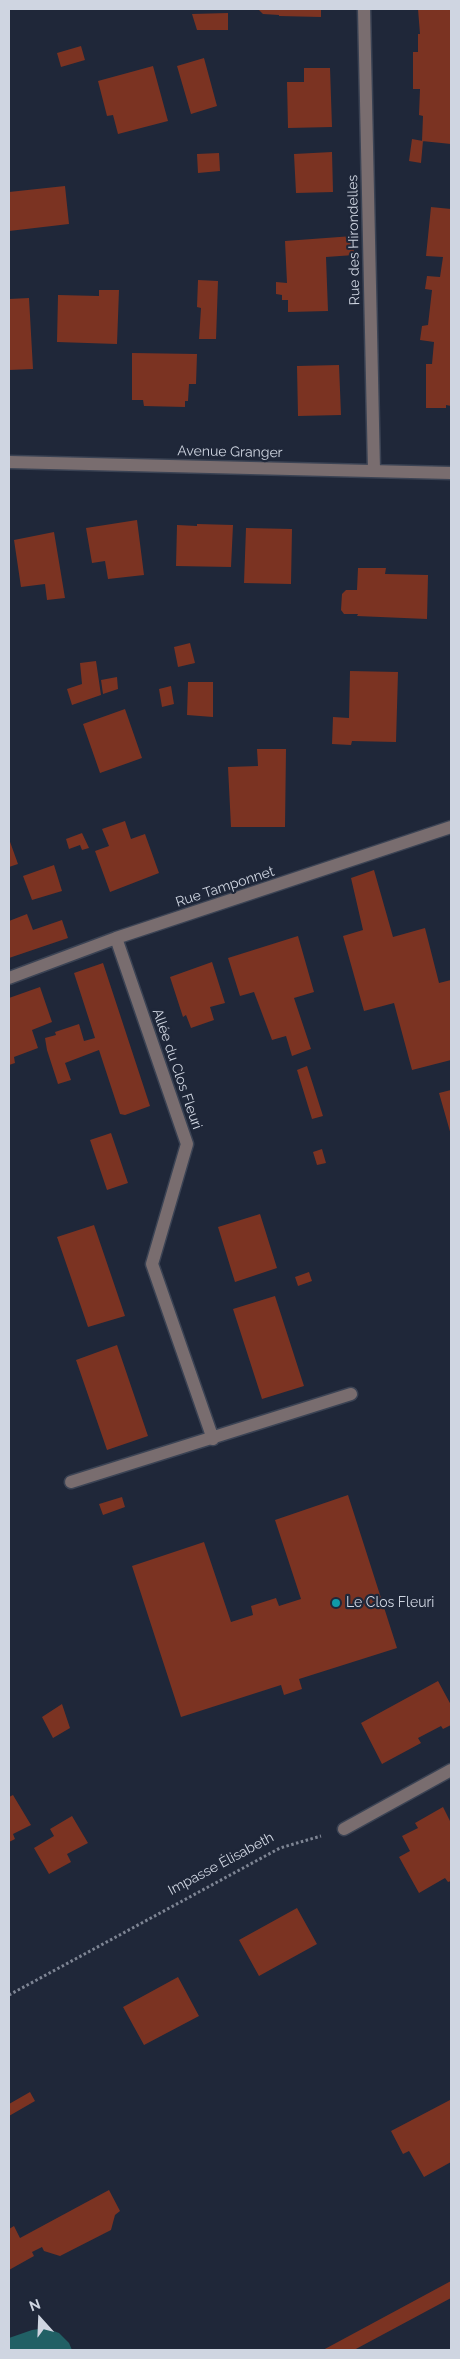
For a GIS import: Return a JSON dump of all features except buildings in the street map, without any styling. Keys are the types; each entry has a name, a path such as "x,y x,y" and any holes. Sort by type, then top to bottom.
{"street":[{"name":"Rue des Hirondelles","path":"364,9 374,470"},
{"name":"Avenue Granger","path":"9,462 451,473"},
{"name":"Rue Tamponnet","path":"9,978 116,938 451,827"},
{"name":"Allée du Clos Fleuri","path":"116,938 188,1144 152,1264 214,1438"},
{"path":"71,1482 351,1394"},
{"path":"344,1830 451,1770"}],"path":[{"name":"Impasse Élisabeth","path":"9,1995 280,1848 344,1830"}],"shaded area":[{"path":"46,2328 59,2333 69,2343 72,2350 9,2350 9,2338 32,2330"}],"place":[{"name":"Le Clos Fleuri","path":"336,1603"}]}
